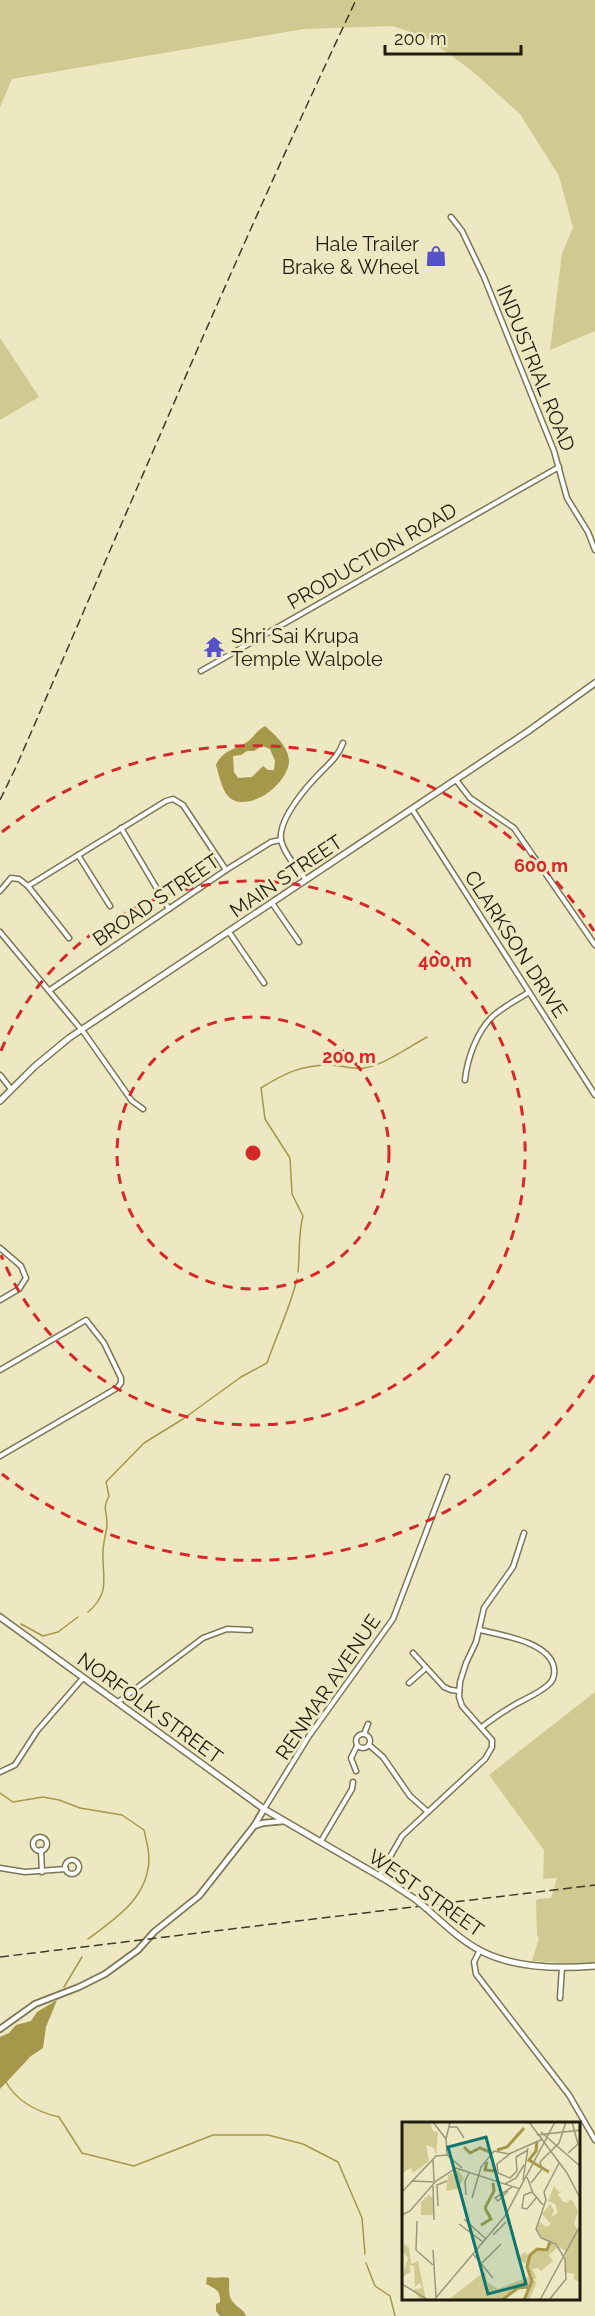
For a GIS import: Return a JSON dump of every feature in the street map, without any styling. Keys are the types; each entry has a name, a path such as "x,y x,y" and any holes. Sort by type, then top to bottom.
{"main road":[{"name":"MAIN STREET","path":"0,1101 46,1057 82,1030 456,780 595,684"},
{"name":"NORFOLK STREET","path":"0,1617 264,1809 284,1821"},
{"name":"WEST STREET","path":"284,1821 415,1899 480,1950 503,1959 562,1967 595,1966"}],"street":[{"name":"INDUSTRIAL ROAD","path":"450,217 462,231 484,277 559,467 567,498 588,532 595,550"},
{"name":"PRODUCTION ROAD","path":"201,671 559,467"},
{"name":"INDUSTRIAL ROAD","path":"588,532 595,537"},
{"path":"306,880 281,840 285,821 310,783 337,756 343,743"},
{"path":"456,780 470,798 514,828 595,945"},
{"path":"27,886 166,801 173,800 183,805 226,870"},
{"name":"CLARKSON DRIVE","path":"412,809 595,1095"},
{"path":"122,828 169,909"},
{"name":"BROAD STREET","path":"50,990 226,870 271,843 281,840"},
{"path":"78,855 110,906"},
{"path":"0,891 11,878 19,879 69,938"},
{"path":"272,903 299,942"},
{"path":"0,932 82,1030 132,1101 143,1109"},
{"path":"229,932 264,983"},
{"path":"465,1080 466,1067 484,1026 495,1015 529,992"},
{"path":"0,1075 11,1089"},
{"path":"0,1248 21,1266 26,1278 19,1289 0,1300"},
{"path":"0,1370 86,1320 104,1343 121,1378 121,1383 117,1388 0,1456"},
{"name":"RENMAR AVENUE","path":"264,1809 331,1704 393,1619 447,1477"},
{"path":"379,1876 402,1836 485,1759 489,1752 492,1740 462,1706 459,1691 465,1663 480,1630 484,1608 513,1568 524,1533"},
{"path":"117,1702 203,1638 227,1629 250,1630"},
{"path":"480,1630 525,1641 549,1658 554,1665 555,1673 550,1684 482,1727"},
{"path":"413,1653 444,1687 459,1691"},
{"path":"409,1683 426,1668"},
{"path":"0,1772 7,1771 15,1765 37,1731 83,1678"},
{"path":"356,1771 351,1758 357,1746 355,1741 357,1737 364,1734 368,1724"},
{"path":"357,1746 363,1749 369,1745 370,1738 364,1734"},
{"path":"369,1745 383,1757 410,1796 428,1812"},
{"path":"321,1841 352,1789 353,1782"},
{"path":"0,2029 35,2004 105,1974 138,1950 154,1932 199,1896 254,1826 264,1809"},
{"path":"254,1826 284,1821"},
{"path":"40,1850 42,1872"},
{"path":"0,1868 42,1872 66,1869"},
{"path":"480,1950 474,1964 476,1974 569,2095 595,2140"},
{"path":"560,1998 562,1967"}],"shaded area":[{"path":"0,0 595,0 595,331 550,350 562,253 573,228 559,176 520,114 471,70 425,37 393,26 304,29 12,79 0,107"},
{"path":"0,338 39,397 0,420"},
{"path":"265,726 283,745 289,760 287,769 275,787 265,794 255,800 235,801 225,792 216,765 225,753 247,742","holes":["262,746 270,749 275,761 274,770 268,770 263,766 252,777 238,778 234,772 233,756 254,751"]},
{"path":"595,1692 595,1965 532,1961 539,1938 537,1936 536,1901 551,1898 557,1878 543,1879 544,1850 489,1775"},
{"path":"57,2000 46,2027 43,2048 31,2056 0,2089 0,2037 9,2033 16,2025 31,2021 37,2012"},
{"path":"207,2277 229,2278 231,2299 246,2316 220,2316 216,2311 216,2304 220,2302 220,2295 217,2290 206,2284"}],"waterway":[{"path":"298,1272 303,1216 292,1194 290,1158 265,1119 261,1088 286,1074 311,1066 331,1065 352,1068 372,1066 388,1060 427,1037"},
{"path":"88,1612 100,1598 104,1584 103,1548 107,1523 105,1507 109,1496 106,1482 144,1443 183,1419 241,1377 267,1363 297,1279"},
{"path":"21,1624 43,1636 58,1632 78,1617"},
{"path":"0,1793 13,1802 43,1797 80,1808 122,1815 144,1830 149,1859 143,1885 129,1906 88,1939"},
{"path":"64,1987 82,1957"},
{"path":"6,2082 22,2101 59,2117 82,2153 134,2166 213,2135 268,2135 303,2144 338,2162 362,2218 365,2254"},
{"path":"366,2263 375,2286 390,2296 395,2316"}],"railway":[{"path":"0,800 225,286 356,0"},
{"path":"0,1957 595,1885"}],"place":[{"name":"Hale Trailer Brake & Wheel","path":"436,256"},
{"name":"Shri Sai Krupa Temple Walpole","path":"214,647"}]}
